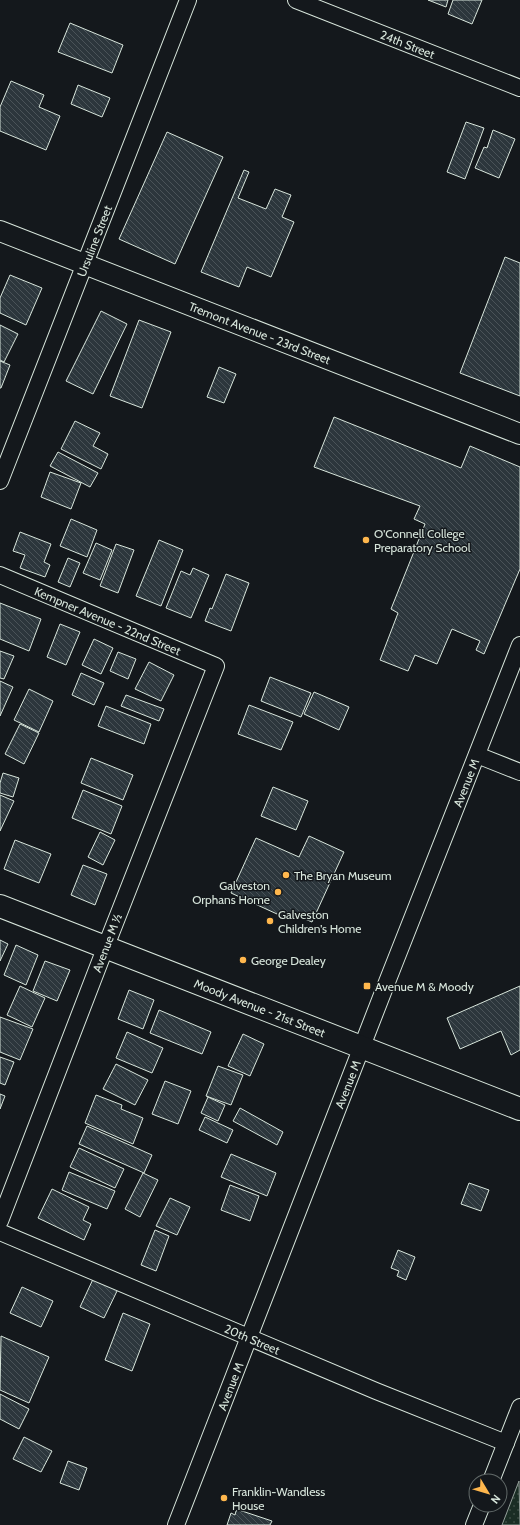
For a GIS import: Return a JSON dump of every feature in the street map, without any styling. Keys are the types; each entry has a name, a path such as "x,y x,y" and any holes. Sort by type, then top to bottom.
{"main road":[{"name":"Moody Avenue - 21st Street","path":"0,906 520,1108"}],"street":[{"name":"Ursuline Street","path":"0,481 188,0"},
{"name":"24th Street","path":"296,0 520,88"},
{"name":"Tremont Avenue - 23rd Street","path":"0,231 520,434"},
{"name":"Kempner Avenue - 22nd Street","path":"0,575 216,666"},
{"name":"Avenue M","path":"176,1525 520,645"},
{"name":"Avenue M ½","path":"0,1221 216,666"},
{"path":"476,755 520,772"},
{"name":"20th Street","path":"0,1232 506,1443"},
{"path":"494,1473 520,1406"},
{"path":"474,1525 479,1513"}],"green space":[{"path":"519,1481 520,1525 502,1525 507,1513 508,1513"}],"building":[{"path":"428,0 448,0 446,7"},
{"path":"453,0 482,0 472,24 448,14"},
{"path":"70,23 123,45 112,73 58,52"},
{"path":"11,81 44,95 39,107 60,116 46,150 0,131 0,107"},
{"path":"78,85 110,98 102,117 71,104"},
{"path":"466,122 484,128 465,179 447,172"},
{"path":"493,130 515,139 499,178 475,168 484,147 487,148"},
{"path":"167,132 223,157 175,264 119,239"},
{"path":"244,170 249,172 238,198 266,209 275,189 291,195 282,217 294,222 271,277 247,267 239,287 201,272"},
{"path":"505,257 520,263 520,396 460,373"},
{"path":"10,275 42,288 26,325 0,313 0,298"},
{"path":"101,311 127,324 93,394 66,381"},
{"path":"139,320 171,332 142,408 110,396"},
{"path":"0,325 18,334 4,362 0,360"},
{"path":"0,361 10,365 1,388 0,388"},
{"path":"219,367 236,374 224,403 207,397"},
{"path":"334,417 461,468 470,446 520,467 520,569 484,654 476,650 480,641 452,629 437,664 415,655 408,671 380,660 398,613 391,609 425,524 414,519 420,506 314,467"},
{"path":"75,421 100,433 93,446 108,454 101,469 61,449"},
{"path":"58,452 98,473 90,487 50,466"},
{"path":"50,472 81,483 71,509 41,497"},
{"path":"71,519 97,530 87,557 60,546"},
{"path":"20,532 51,544 44,562 50,565 45,577 20,568 25,555 13,551"},
{"path":"159,540 183,550 161,606 136,596"},
{"path":"96,543 112,550 100,580 83,573"},
{"path":"116,544 134,550 118,593 100,586"},
{"path":"68,558 80,563 70,587 58,582"},
{"path":"193,568 209,575 191,618 166,608 181,571 190,575"},
{"path":"226,574 249,583 231,631 205,621 210,608 212,609"},
{"path":"0,603 41,619 29,651 0,639"},
{"path":"60,624 80,632 66,665 47,657"},
{"path":"94,639 113,648 101,674 82,665"},
{"path":"0,651 14,656 4,679 0,678"},
{"path":"118,652 136,659 128,679 110,671"},
{"path":"149,662 174,675 161,701 135,689"},
{"path":"81,673 104,683 94,705 72,695"},
{"path":"270,677 311,693 301,717 261,701"},
{"path":"0,681 13,687 0,716"},
{"path":"29,689 53,701 39,732 14,720"},
{"path":"314,692 349,707 339,730 304,714"},
{"path":"126,695 164,709 159,721 121,706"},
{"path":"249,705 293,722 281,750 238,734"},
{"path":"106,706 151,724 144,744 98,726"},
{"path":"20,724 39,733 24,764 5,754"},
{"path":"91,758 133,775 123,800 81,783"},
{"path":"3,773 19,778 13,797 0,793 0,783"},
{"path":"273,787 308,801 296,830 261,816"},
{"path":"83,790 122,806 111,834 72,818"},
{"path":"0,795 14,801 0,831"},
{"path":"100,832 115,840 103,865 88,857"},
{"name":"The Bryan Museum","path":"309,836 344,852 312,922 291,913 288,919 231,893 256,838 299,857"},
{"path":"15,840 51,854 39,883 4,869"},
{"path":"83,865 107,874 95,905 71,895"},
{"path":"0,940 8,944 0,961"},
{"path":"16,945 38,955 26,985 4,975"},
{"path":"45,961 70,970 57,1001 33,991"},
{"path":"20,986 45,998 32,1027 7,1015"},
{"path":"520,986 520,1050 511,1055 501,1031 460,1049 447,1018"},
{"path":"129,990 154,1000 143,1029 118,1019"},
{"path":"159,1010 211,1032 202,1054 150,1033"},
{"path":"0,1017 33,1029 20,1060 0,1052"},
{"path":"127,1032 163,1048 152,1073 116,1058"},
{"path":"243,1034 264,1044 250,1076 228,1066"},
{"path":"0,1057 14,1062 5,1085 0,1083"},
{"path":"116,1064 148,1080 135,1105 103,1089"},
{"path":"218,1066 243,1075 231,1105 206,1096"},
{"path":"165,1081 191,1091 178,1124 152,1114"},
{"path":"0,1094 5,1096 0,1109"},
{"path":"96,1095 122,1105 121,1109 143,1118 133,1144 85,1123"},
{"path":"208,1097 225,1105 218,1121 201,1113"},
{"path":"240,1108 283,1132 277,1145 233,1121"},
{"path":"205,1117 233,1130 227,1143 199,1130"},
{"path":"87,1126 152,1155 144,1173 79,1144"},
{"path":"79,1148 124,1169 115,1188 70,1167"},
{"path":"231,1154 276,1173 267,1196 221,1177"},
{"path":"69,1172 115,1191 107,1209 62,1190"},
{"path":"143,1173 158,1180 140,1217 125,1209"},
{"path":"469,1183 489,1190 481,1211 461,1204"},
{"path":"230,1185 259,1196 250,1221 221,1210"},
{"path":"52,1189 89,1207 83,1220 91,1224 84,1240 38,1218"},
{"path":"170,1198 190,1207 177,1235 156,1226"},
{"path":"155,1230 169,1236 156,1271 141,1265"},
{"path":"398,1250 415,1257 406,1280 397,1276 399,1271 391,1268"},
{"path":"94,1277 118,1289 104,1318 80,1307"},
{"path":"22,1287 53,1301 41,1327 10,1313"},
{"path":"123,1313 150,1324 132,1371 105,1360"},
{"path":"1,1336 49,1357 29,1403 0,1390"},
{"path":"0,1394 29,1409 19,1429 0,1419"},
{"path":"24,1437 52,1451 41,1472 13,1459"},
{"path":"68,1461 87,1468 79,1490 60,1483"},
{"path":"239,1510 272,1521 270,1525 227,1525 231,1513 235,1515 236,1511"}],"place":[{"name":"O'Connell College Preparatory School","path":"366,540"},
{"name":"The Bryan Museum","path":"286,875"},
{"name":"Galveston Orphans Home","path":"278,892"},
{"name":"Galveston Children's Home","path":"270,921"},
{"name":"George Dealey","path":"243,960"},
{"name":"Avenue M & Moody","path":"367,986"},
{"name":"Franklin-Wandless House","path":"224,1498"}]}
